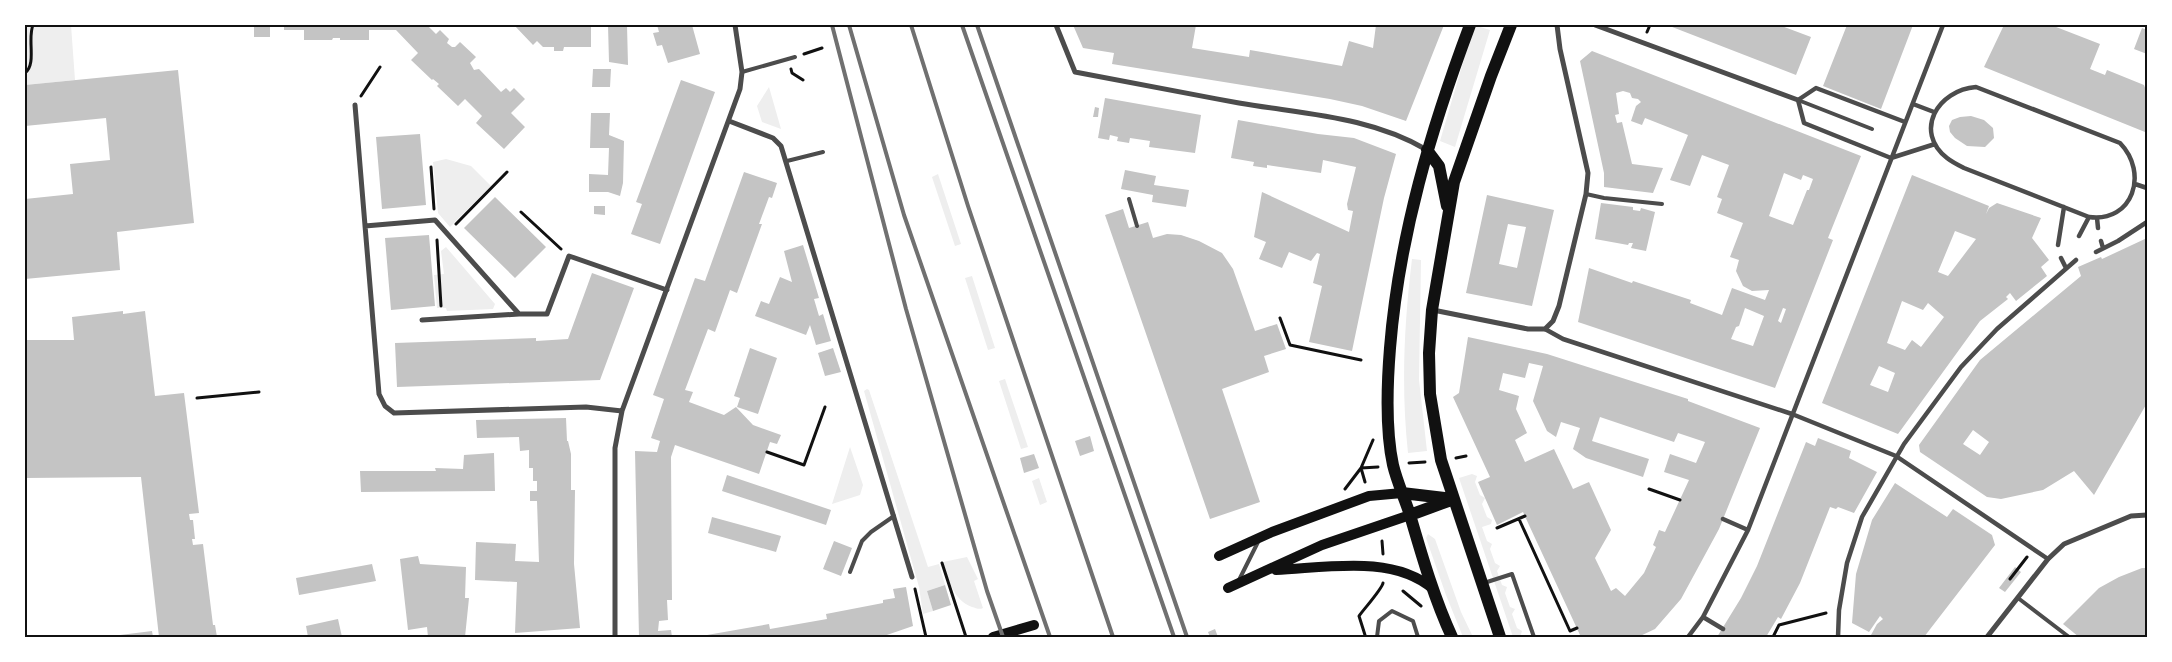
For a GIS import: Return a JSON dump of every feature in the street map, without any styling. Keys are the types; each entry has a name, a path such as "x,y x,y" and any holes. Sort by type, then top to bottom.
{"main road":[{"path":"1452,637 1433,589 1393,465 1388,402 1389,358 1392,317 1402,251 1427,150 1470,25"},
{"path":"1500,637 1453,499 1439,451 1431,402 1429,353 1432,310 1456,177 1511,25"},
{"path":"1427,150 1439,166 1448,214"},
{"path":"1219,556 1261,537 1369,496 1402,493 1453,499"},
{"path":"1232,586 1270,571 1322,545 1453,499"},
{"path":"1270,571 1366,566 1384,567 1415,576 1433,589"},
{"path":"992,637 1034,625"}],"street":[{"path":"615,637 615,448 622,411 740,89 742,72 735,25"},
{"path":"1056,25 1074,72 1241,103 1352,121 1411,140 1427,150"},
{"path":"1546,329 1553,321 1559,306 1586,194 1588,174 1557,25"},
{"path":"1595,25 1798,100"},
{"path":"1688,637 1703,617 1748,530 1943,25"},
{"path":"1976,87 1984,89 2120,143 2132,158 2136,174 2135,184 2128,200 2122,207 2107,217 2089,217 1964,168 1945,157 1936,144 1932,125 1934,112 1944,99 1957,90 1976,87"},
{"path":"1798,100 1816,88 1905,122"},
{"path":"1798,100 1804,123 1892,158 1936,144"},
{"path":"1913,104 1934,112"},
{"path":"356,105 379,394 385,406 394,412 586,407 622,411"},
{"path":"729,120 773,138 782,146 912,577"},
{"path":"2135,184 2147,188"},
{"path":"2058,245 2064,207"},
{"path":"2079,236 2089,217"},
{"path":"2097,218 2098,228"},
{"path":"365,226 435,220 519,314"},
{"path":"2096,252 2147,222"},
{"path":"2101,240 2103,248"},
{"path":"422,320 547,314 569,256 667,290"},
{"path":"2061,258 2066,268"},
{"path":"1838,637 1839,610 1847,563 1862,517 1896,456 1962,367 1996,329 2076,260"},
{"path":"1432,310 1528,329 1546,329 1563,339 1792,414 1896,456 2048,558"},
{"path":"1987,637 2048,558 2064,544 2131,516 2147,515"},
{"path":"1723,519 1748,530"},
{"path":"1703,617 1723,629"}],"lane":[{"path":"742,72 795,57"},
{"path":"1798,100 1872,129"},
{"path":"787,161 823,152"},
{"path":"1586,194 1604,198 1662,204"},
{"path":"1129,199 1138,226"},
{"path":"850,572 862,541 871,532 894,516"},
{"path":"1232,586 1261,537"},
{"path":"1482,584 1512,574 1534,637"},
{"path":"2018,598 2069,637"},
{"path":"1377,637 1380,621 1392,611 1413,621 1418,637"}],"path":[{"path":"25,73 28,70 32,57 30,46 33,25"},
{"path":"31,30 35,33"},
{"path":"795,57 822,48"},
{"path":"356,105 380,67"},
{"path":"446,233 507,172"},
{"path":"521,212 569,256"},
{"path":"1280,318 1290,345 1361,360"},
{"path":"197,398 258,392"},
{"path":"766,452 804,465 825,407"},
{"path":"1329,510 1362,468 1374,435"},
{"path":"1409,463 1428,461"},
{"path":"1362,468 1374,467"},
{"path":"1362,468 1365,482"},
{"path":"1649,489 1680,500"},
{"path":"1497,528 1525,516"},
{"path":"1519,519 1570,632 1577,628"},
{"path":"1381,538 1384,556"},
{"path":"942,563 966,637"},
{"path":"2010,579 2017,569"},
{"path":"912,577 926,637"},
{"path":"1365,637 1359,616 1383,585"},
{"path":"1773,637 1779,625 1839,610"}],"shaded area":[{"path":"25,25 71,25 75,80 25,85"},
{"path":"1474,25 1490,30 1455,147 1440,141"},
{"path":"769,87 781,129 762,122 757,106"},
{"path":"446,159 471,166 491,186 450,227 438,213 433,162"},
{"path":"938,174 961,244 955,246 932,177"},
{"path":"446,247 495,304 493,309 447,311 446,308 437,308 434,275 444,274 441,251"},
{"path":"1412,259 1421,260 1419,380 1427,451 1408,453 1404,356"},
{"path":"972,276 995,348 988,350 965,278"},
{"path":"1005,379 1028,447 1021,449 999,381"},
{"path":"869,390 928,567 939,564 945,585 927,591 933,611 923,614 919,587 864,391"},
{"path":"850,447 863,485 860,495 832,504"},
{"path":"1472,474 1477,476 1475,482 1480,495 1485,498 1482,504 1487,517 1492,520 1491,524 1482,527 1487,541 1492,544 1490,549 1495,563 1500,566 1497,571 1502,585 1507,587 1505,593 1510,607 1515,609 1512,614 1517,628 1522,631 1520,637 1513,637 1459,478"},
{"path":"1039,478 1047,502 1040,505 1032,481"},
{"path":"1428,534 1435,539 1461,612 1473,637 1463,637 1426,538"},
{"path":"967,557 978,579 974,581 982,609 972,607 960,600 953,589 943,562"}],"building":[{"path":"254,25 270,25 270,37 254,37"},
{"path":"284,25 427,25 436,34 440,30 449,39 447,43 452,47 455,47 460,42 476,57 470,63 474,70 479,69 501,92 506,88 510,92 514,88 525,99 511,113 525,127 504,149 476,123 482,116 465,99 458,106 437,86 439,84 432,80 411,60 418,53 396,30 369,30 369,40 340,40 340,38 333,38 332,40 304,40 304,30 284,30"},
{"path":"514,25 591,25 591,47 564,47 563,51 554,51 554,47 543,47 537,41 533,45"},
{"path":"608,25 627,25 628,65 609,62"},
{"path":"657,25 692,25 700,54 668,63 662,45 657,46 653,33 659,32"},
{"path":"1073,25 1118,27 1119,25 1196,25 1192,48 1249,57 1250,50 1342,66 1349,41 1373,48 1376,25 1444,25 1406,121 1362,106 1330,99 1112,64 1114,53 1083,48"},
{"path":"1667,25 1779,25 1811,37 1796,75"},
{"path":"1847,25 1913,25 1881,109 1823,86"},
{"path":"2004,25 2051,25 2100,44 2090,69 2105,75 2107,70 2144,85 2147,93 2147,135 2145,132 1984,67"},
{"path":"2142,28 2147,30 2147,54 2134,49"},
{"path":"1592,51 1861,156 1828,238 1833,240 1775,388 1578,322 1589,268 1691,300 1690,303 1722,315 1732,288 1765,300 1769,290 1752,291 1743,286 1736,271 1739,260 1730,257 1743,223 1717,213 1722,199 1717,197 1729,165 1702,155 1690,186 1670,180 1688,135 1645,118 1642,125 1631,121 1636,106 1641,102 1638,99 1632,98 1630,93 1623,91 1616,93 1619,114 1615,115 1617,123 1622,122 1632,164 1663,168 1653,193 1604,187 1604,173 1580,61","holes":["1784,173 1801,180 1803,175 1813,179 1793,225 1769,216","1745,308 1764,316 1753,346 1731,339 1736,327 1739,326","1783,308 1786,309 1781,323 1778,321"]},
{"path":"593,69 611,69 610,87 592,87"},
{"path":"178,70 194,223 117,232 120,270 25,279 25,199 73,194 70,164 110,160 106,118 25,126 25,85"},
{"path":"681,80 715,92 660,244 631,234 642,204 636,202"},
{"path":"1105,98 1201,115 1195,153 1149,147 1150,141 1130,138 1129,143 1117,141 1118,137 1110,135 1109,140 1098,138"},
{"path":"1095,107 1099,108 1098,117 1093,117"},
{"path":"591,113 610,113 609,135 624,141 623,183 620,196 608,192 589,192 589,174 608,175 609,148 590,148"},
{"path":"1971,116 1984,120 1993,128 1994,138 1985,147 1967,146 1950,132 1949,126 1952,120"},
{"path":"1238,120 1318,134 1354,138 1396,154 1384,198 1352,351 1309,342 1322,286 1313,283 1320,254 1317,253 1311,261 1289,252 1282,268 1259,259 1266,242 1254,237 1262,192 1349,232 1353,211 1348,210 1347,204 1356,167 1323,160 1321,173 1267,165 1267,168 1253,166 1254,162 1231,158"},
{"path":"420,134 426,205 382,209 376,137"},
{"path":"1125,170 1156,176 1154,185 1189,190 1186,207 1152,202 1153,195 1121,189"},
{"path":"744,172 777,183 772,198 769,197 759,224 762,224 737,293 730,290 715,332 708,329 685,390 693,392 689,402 724,415 736,407 753,425 781,435 777,444 770,442 759,474 675,445 671,457 672,600 667,600 668,620 659,621 658,631 671,630 672,637 639,637 635,451 657,452 660,441 651,438 664,399 653,395 695,278 705,281"},
{"path":"1912,175 1989,206 1986,214 1989,208 1997,203 2041,218 2032,238 2049,260 2041,267 2047,276 2016,301 2010,293 2006,297 2008,299 1980,321 1898,434 1822,403","holes":["1955,231 1976,239 1948,276 1938,272","1902,301 1923,310 1928,303 1944,317 1921,347 1912,340 1905,350 1887,343","1879,366 1895,373 1888,392 1870,385"]},
{"path":"1487,195 1554,210 1532,306 1466,293","holes":["1508,224 1526,227 1517,268 1499,264"]},
{"path":"495,197 546,247 515,278 464,228"},
{"path":"1601,203 1633,207 1633,210 1640,211 1641,208 1655,212 1646,251 1631,248 1633,243 1628,245 1595,239"},
{"path":"594,206 605,206 605,215 594,214"},
{"path":"1123,209 1129,228 1148,222 1153,238 1167,234 1181,235 1199,241 1222,253 1233,269 1255,331 1277,324 1286,349 1264,356 1269,372 1222,389 1260,502 1210,519 1105,215"},
{"path":"429,235 435,306 391,310 385,238"},
{"path":"2147,238 2147,403 2094,495 2074,471 2043,490 2001,499 1987,497 1920,452 1919,445 1980,360 2081,276 2078,267 2101,257 2102,259","holes":["1973,430 1989,442 1980,455 1963,444"]},
{"path":"803,245 819,298 814,299 819,316 823,314 831,341 816,345 810,325 806,335 755,316 761,301 769,304 780,277 792,282 784,251"},
{"path":"592,273 634,288 600,380 397,387 395,343 536,338 536,341 568,339"},
{"path":"123,311 123,314 145,311 155,396 184,393 199,513 189,514 190,520 193,520 195,539 192,539 193,545 203,544 213,625 215,625 217,637 159,637 141,477 25,478 25,340 74,340 72,317"},
{"path":"1468,337 1547,354 1688,399 1688,401 1760,428 1719,529 1681,599 1655,629 1638,637 1575,637 1580,635 1523,512 1497,525 1478,482 1490,477 1453,397 1459,393","holes":["1529,363 1543,366 1533,401 1547,431 1556,437 1561,422 1580,428 1573,449 1586,458 1643,477 1649,459 1592,441 1600,417 1674,442 1678,433 1705,442 1696,463 1670,454 1664,472 1689,480 1665,532 1659,530 1653,545 1656,547 1644,573 1625,596 1616,588 1611,591 1595,558 1611,530 1589,482 1573,489 1554,449 1525,462 1515,440 1527,433 1516,409 1519,396 1499,390 1503,373 1525,378"]},
{"path":"750,348 777,358 758,414 737,407 740,398 734,396"},
{"path":"833,348 841,372 825,376 818,353"},
{"path":"566,418 567,441 571,454 571,490 575,490 574,564 580,628 515,633 517,582 475,580 476,542 516,544 515,561 539,562 537,501 530,501 530,491 537,491 537,481 533,481 533,468 529,468 529,450 520,451 519,437 477,438 476,420"},
{"path":"1090,436 1094,451 1080,456 1075,441"},
{"path":"1818,438 1851,451 1849,458 1877,472 1854,513 1838,507 1836,509 1830,507 1800,583 1781,619 1778,617 1766,637 1717,637 1741,598 1757,566 1806,442 1815,446"},
{"path":"494,453 495,491 361,492 360,471 436,471 435,468 463,469 464,455"},
{"path":"1034,454 1039,468 1024,473 1020,458"},
{"path":"727,475 831,510 826,525 722,491"},
{"path":"1895,483 1947,517 1953,509 1992,535 1995,545 1924,637 1874,637 1871,635 1877,624 1883,619 1880,616 1869,632 1852,623 1856,574 1872,520"},
{"path":"712,517 781,536 776,552 708,533"},
{"path":"834,541 852,548 841,576 823,569"},
{"path":"418,556 420,564 466,567 465,598 469,598 465,637 428,637 427,627 408,630 400,559"},
{"path":"372,564 376,581 299,595 296,578"},
{"path":"2015,567 2021,572 2005,592 1999,588"},
{"path":"2142,568 2147,568 2147,637 2079,637 2063,624 2099,588 2119,577"},
{"path":"945,585 951,605 933,611 927,591"},
{"path":"906,587 913,626 881,637 707,637 707,635 769,624 770,629 827,619 826,614 883,603 883,600 895,598 893,589"},
{"path":"338,619 342,637 308,637 306,626"},
{"path":"1215,629 1218,637 1210,637 1208,632"},
{"path":"152,631 153,637 112,637 112,636"}],"railway":[{"path":"832,25 906,309 987,591 1003,637"},
{"path":"849,25 904,215 1050,637"},
{"path":"911,25 968,206 1113,637"},
{"path":"962,25 1174,637"},
{"path":"977,25 1187,637"}]}
